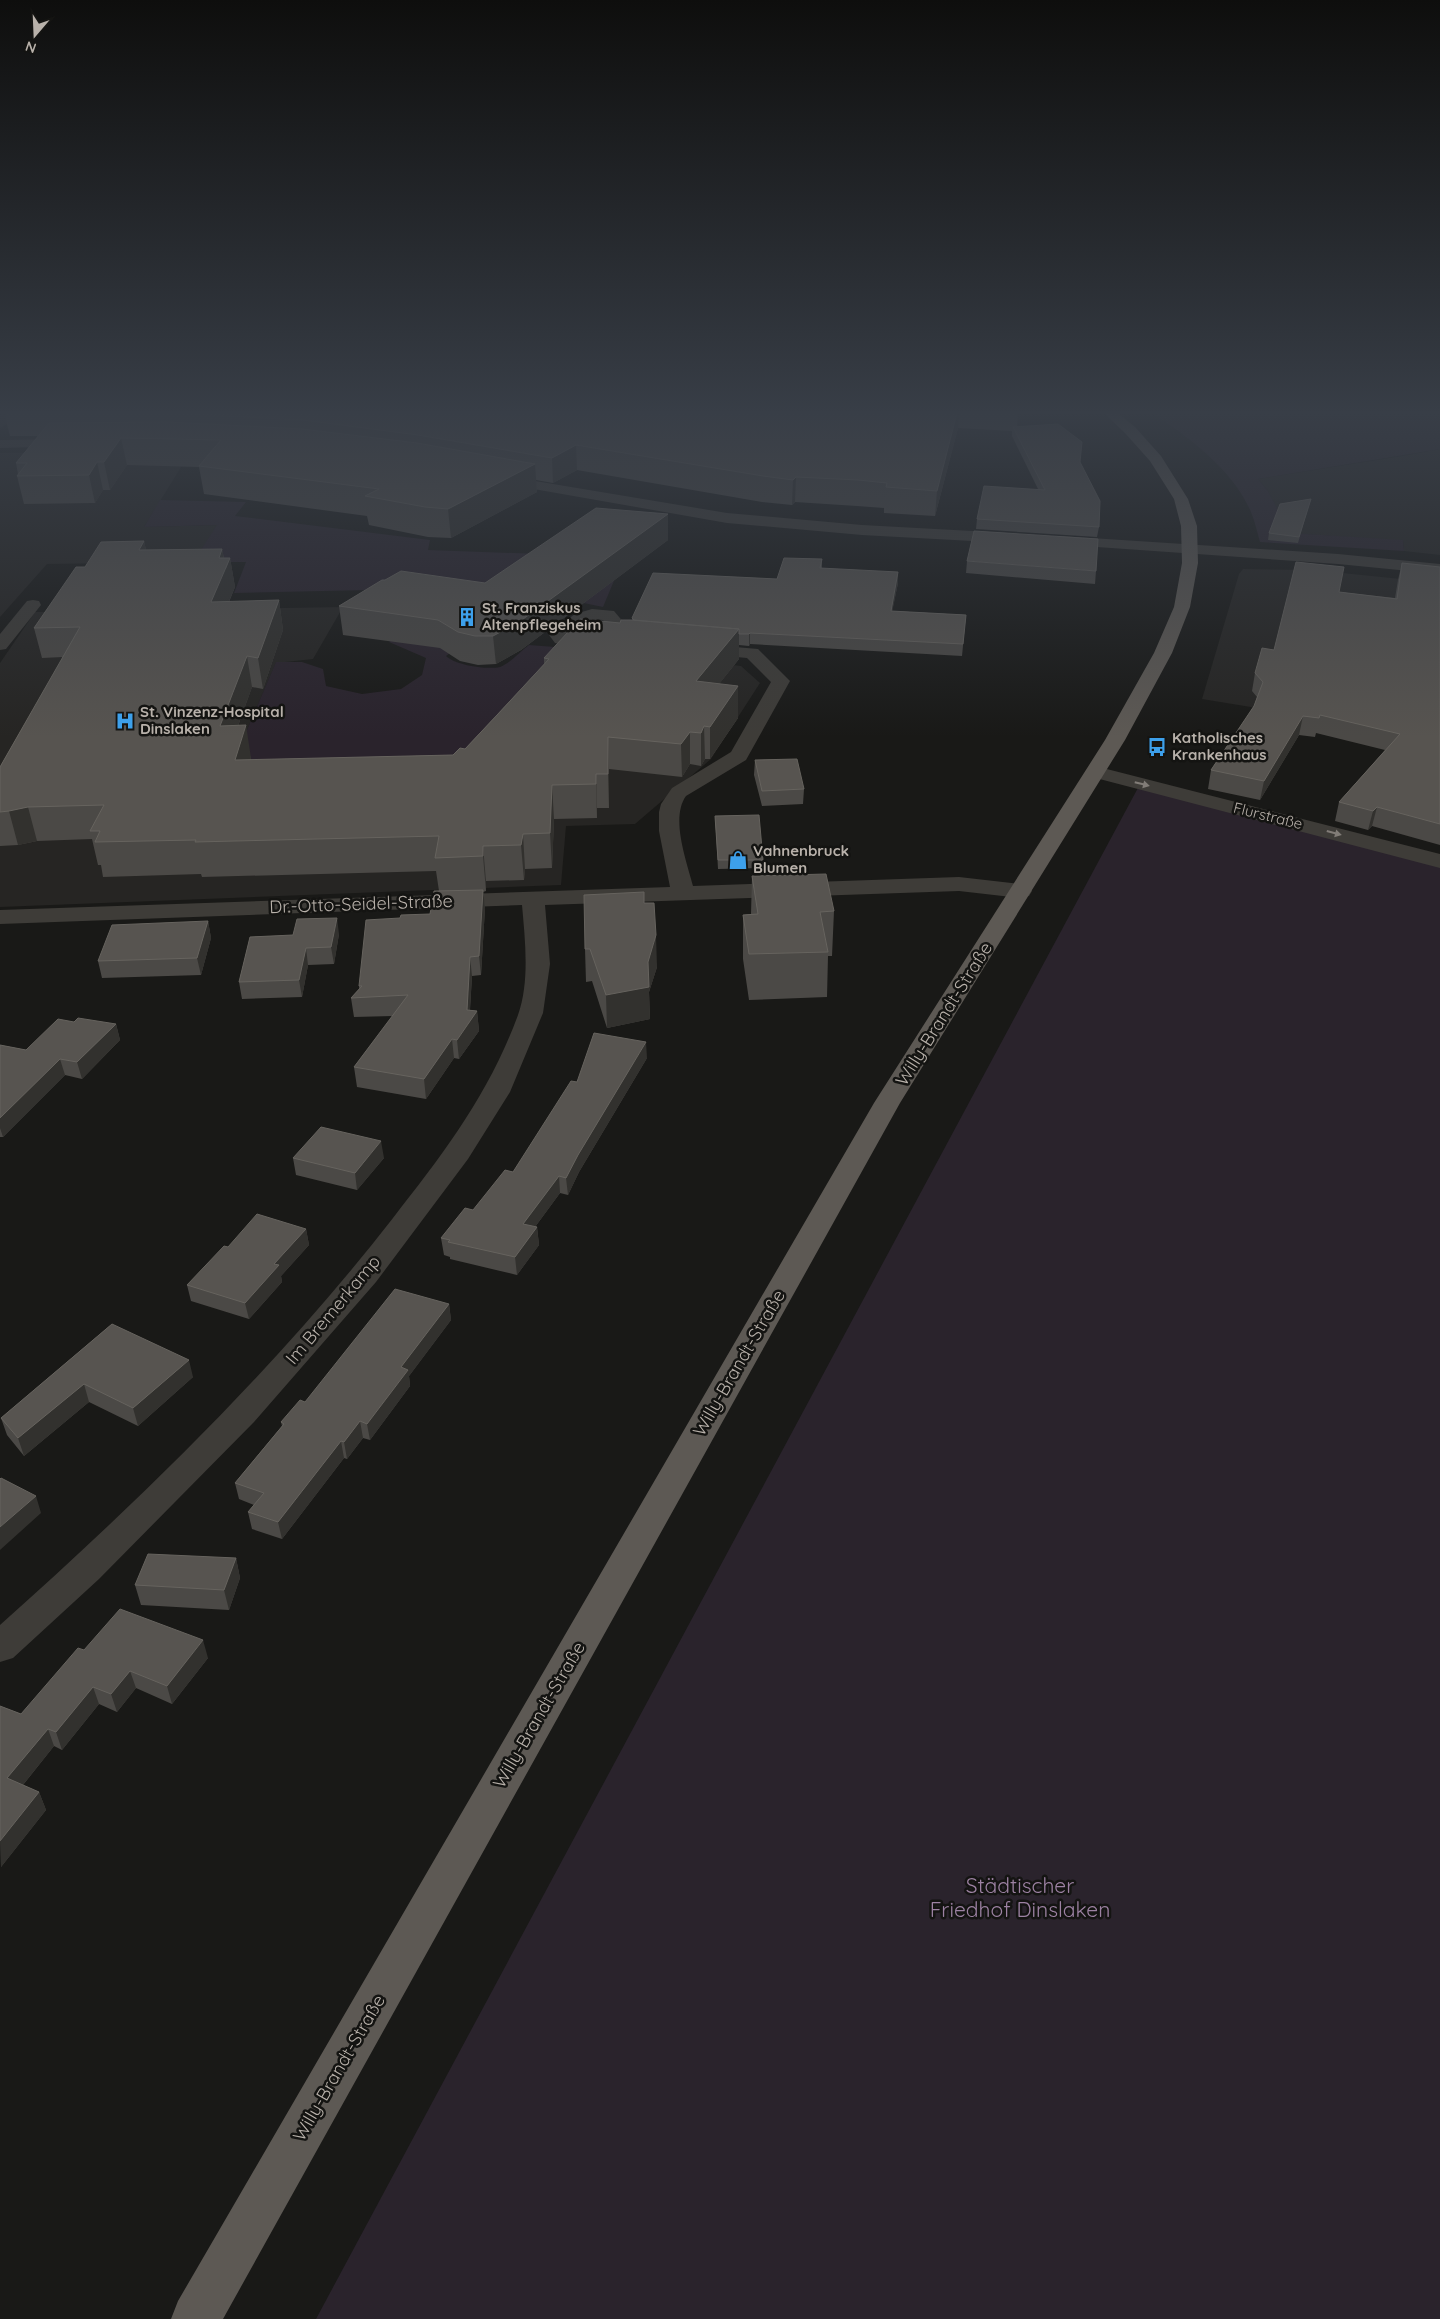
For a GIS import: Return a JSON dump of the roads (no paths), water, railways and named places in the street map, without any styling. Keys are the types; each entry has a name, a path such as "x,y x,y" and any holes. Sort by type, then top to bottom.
{"main road":[{"name":"Willy-Brandt-Straße","path":"196,2319 887,1103 1115,740 1163,653 1182,606 1190,563 1188,521"}],"street":[{"path":"764,521 862,530 1020,538"},
{"path":"1047,540 1190,548 1440,569"},
{"path":"0,646 34,605"},
{"path":"678,647 752,653 781,681 739,756 679,792 672,800 669,812 670,830 683,893"},
{"name":"Flurstraße","path":"1095,772 1440,861"},
{"name":"Dr.-Otto-Seidel-Straße","path":"0,917 959,884 1021,891"},
{"name":"Im Bremerkamp","path":"0,1647 86,1569 243,1414 365,1275 458,1153 497,1092 531,1013 538,964 533,898"}],"place":[{"name":"St. Franziskus Altenpflegeheim","path":"467,617"},
{"name":"St. Vinzenz-Hospital Dinslaken","path":"125,721"},
{"name":"Katholisches Krankenhaus","path":"1157,747"},
{"name":"Vahnenbruck Blumen","path":"738,860"}],"park label":[{"name":"Städtischer Friedhof Dinslaken","path":"1020,1898"}]}
